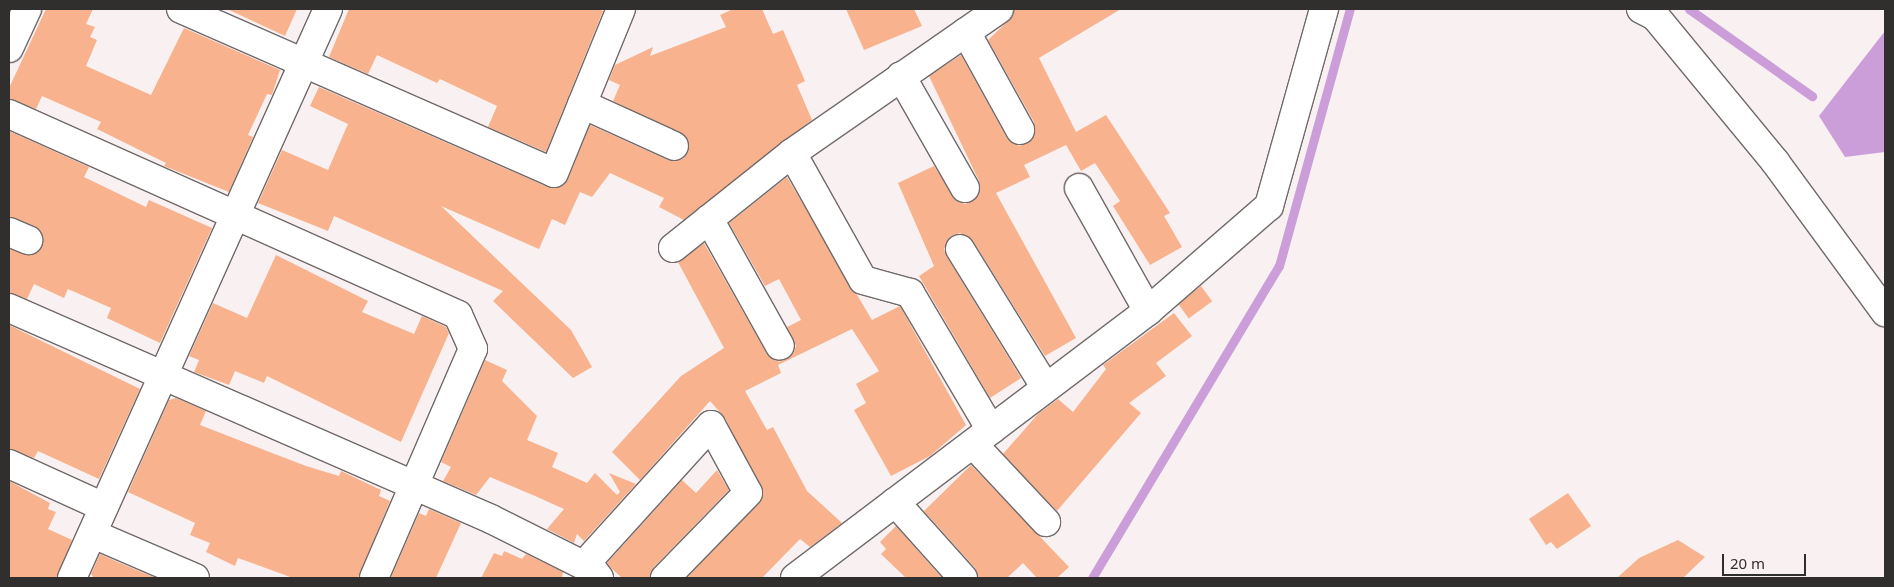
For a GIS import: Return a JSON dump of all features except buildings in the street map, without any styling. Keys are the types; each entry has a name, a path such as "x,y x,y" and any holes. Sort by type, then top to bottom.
{"street":[{"path":"9,48 27,9"},
{"path":"181,9 554,173 621,9"},
{"path":"74,577 328,9"},
{"path":"673,248 792,153 999,9"},
{"path":"795,578 1148,311 1269,206 1324,9"},
{"path":"1641,9 1654,16 1776,163 1885,312"},
{"path":"966,32 1020,130"},
{"path":"901,76 965,188"},
{"path":"582,104 674,146"},
{"path":"9,114 234,218 458,315 473,349 416,486 374,578"},
{"path":"792,153 863,280 910,293 982,437 1046,522"},
{"path":"1079,188 1148,311"},
{"path":"708,219 780,346"},
{"path":"960,249 1046,388"},
{"path":"9,308 416,486 592,572 711,425 748,493 665,578"},
{"path":"9,464 104,507"},
{"path":"895,502 963,578"},
{"path":"93,534 195,578"}],"shaded area":[{"path":"1885,31 1885,152 1845,157 1819,116"}],"waterway":[{"path":"1092,578 1279,266 1350,9"},
{"path":"1689,9 1812,96"}]}
